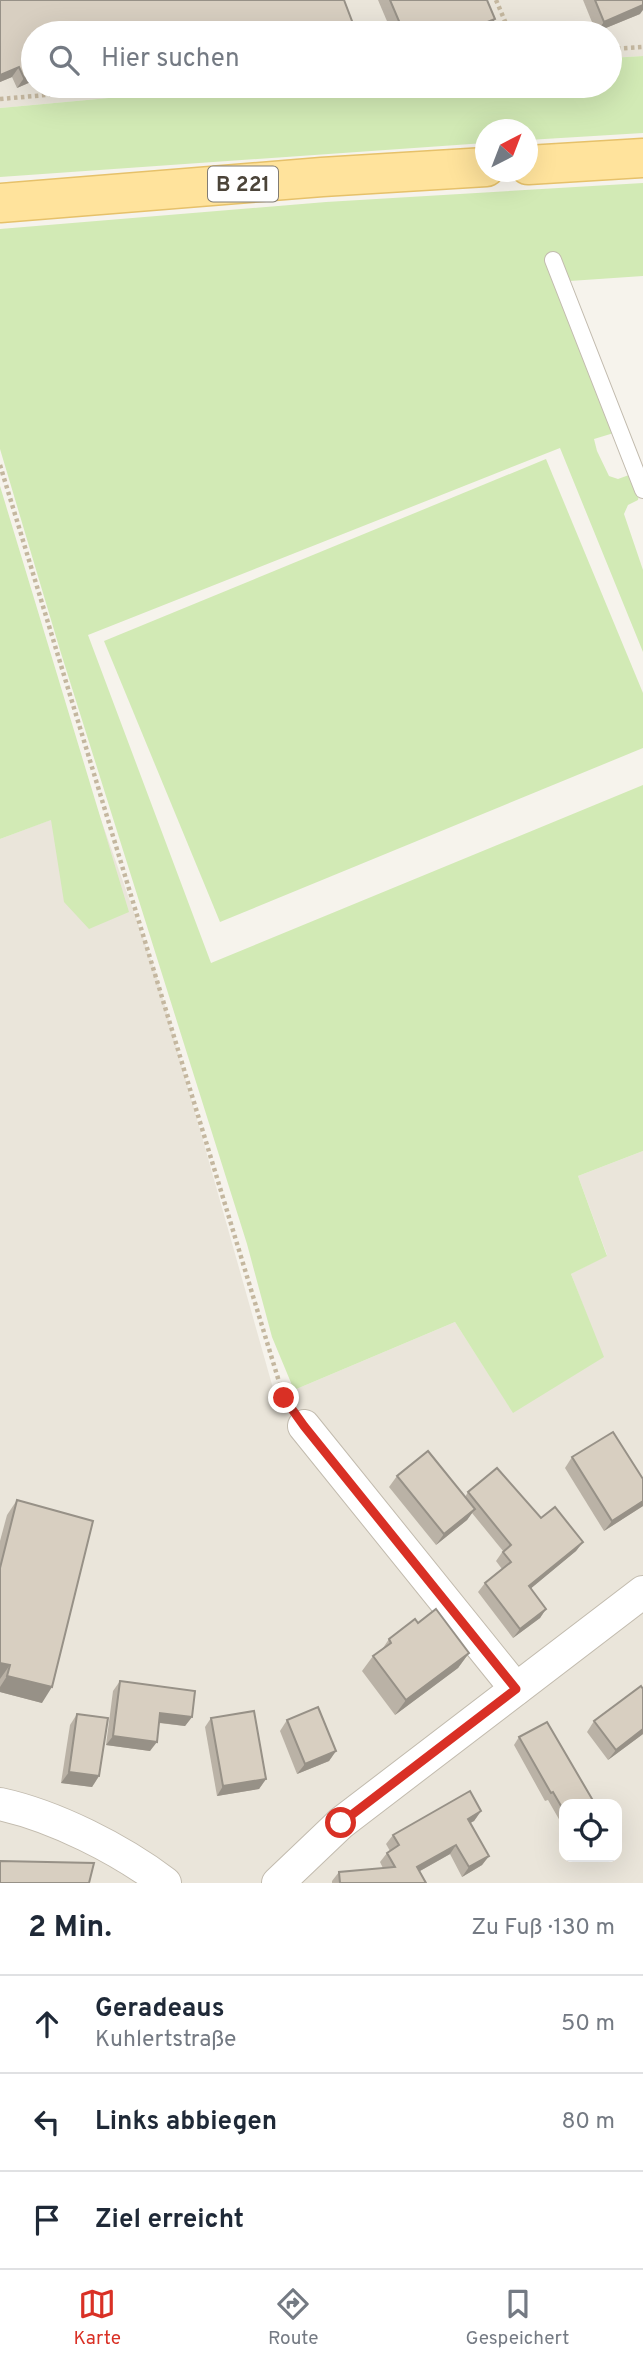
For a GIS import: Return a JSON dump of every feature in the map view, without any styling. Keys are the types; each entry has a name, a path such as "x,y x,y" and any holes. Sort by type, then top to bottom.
{"main road":[{"path":"538,164 643,158"},
{"name":"B 221","path":"0,203 475,168"}],"street":[{"path":"304,1426 516,1689"},
{"path":"278,1883 341,1823 643,1592"},
{"path":"0,1804 74,1829 151,1872 165,1883"}],"lane":[{"path":"553,260 643,490"}],"path":[{"path":"496,0 505,21"},
{"path":"622,48 643,47"},
{"path":"0,99 21,97"},
{"path":"0,465 284,1398 304,1426"}],"shaded area":[{"path":"0,0 643,0 643,56 622,57 622,21 21,21 21,98 109,98 0,108"},
{"path":"95,803 156,974 280,1413 294,1390 455,1322 513,1412 603,1357 571,1274 607,1255 578,1176 643,1151 643,1883 0,1883 0,839"}],"green space":[{"path":"643,56 643,133 538,139 538,119 475,119 475,144 0,177 0,108 109,98 622,98 622,57"},
{"path":"643,183 643,276 555,282 617,432 594,439 597,451 609,476 618,479 629,475 640,489 638,500 628,505 624,514 643,570 643,652 560,448 88,635 211,963 643,785 643,1151 578,1176 607,1256 571,1274 604,1357 513,1413 455,1322 294,1390 272,1337 247,1244 60,650 0,449 0,229 326,202"},
{"path":"546,459 643,693 643,748 220,922 104,641"},
{"path":"0,486 129,912 89,929 64,902 51,820 0,839"}],"building":[{"path":"0,0 344,0 352,21 21,21 21,71 19,67 0,75"},
{"path":"390,0 487,0 495,19 490,21 399,21"},
{"path":"595,0 643,0 643,5 604,21"},
{"path":"613,1432 643,1479 643,1501 612,1521 572,1457"},
{"path":"428,1451 475,1509 444,1534 397,1476"},
{"path":"497,1468 541,1518 555,1507 583,1542 529,1586 546,1609 520,1629 485,1583 511,1562 503,1552 511,1545 468,1492"},
{"path":"17,1500 93,1521 52,1687 7,1676 10,1665 0,1663 0,1568"},
{"path":"436,1609 469,1653 406,1700 373,1656 391,1643 389,1639 415,1619 418,1623"},
{"path":"120,1681 195,1691 192,1717 160,1713 157,1742 113,1736"},
{"path":"641,1686 643,1729 616,1750 594,1721"},
{"path":"318,1707 336,1751 305,1764 287,1720"},
{"path":"254,1711 266,1779 223,1786 211,1718"},
{"path":"77,1714 108,1718 99,1776 69,1772"},
{"path":"547,1722 592,1799 559,1799 559,1802 519,1737"},
{"path":"470,1791 481,1811 468,1819 489,1856 469,1867 456,1845 417,1867 426,1883 340,1883 339,1872 395,1867 387,1853 399,1845 393,1835"},
{"path":"0,1861 94,1863 89,1883 0,1883"}],"route":[{"path":"284,1398 516,1689 341,1823"}]}
